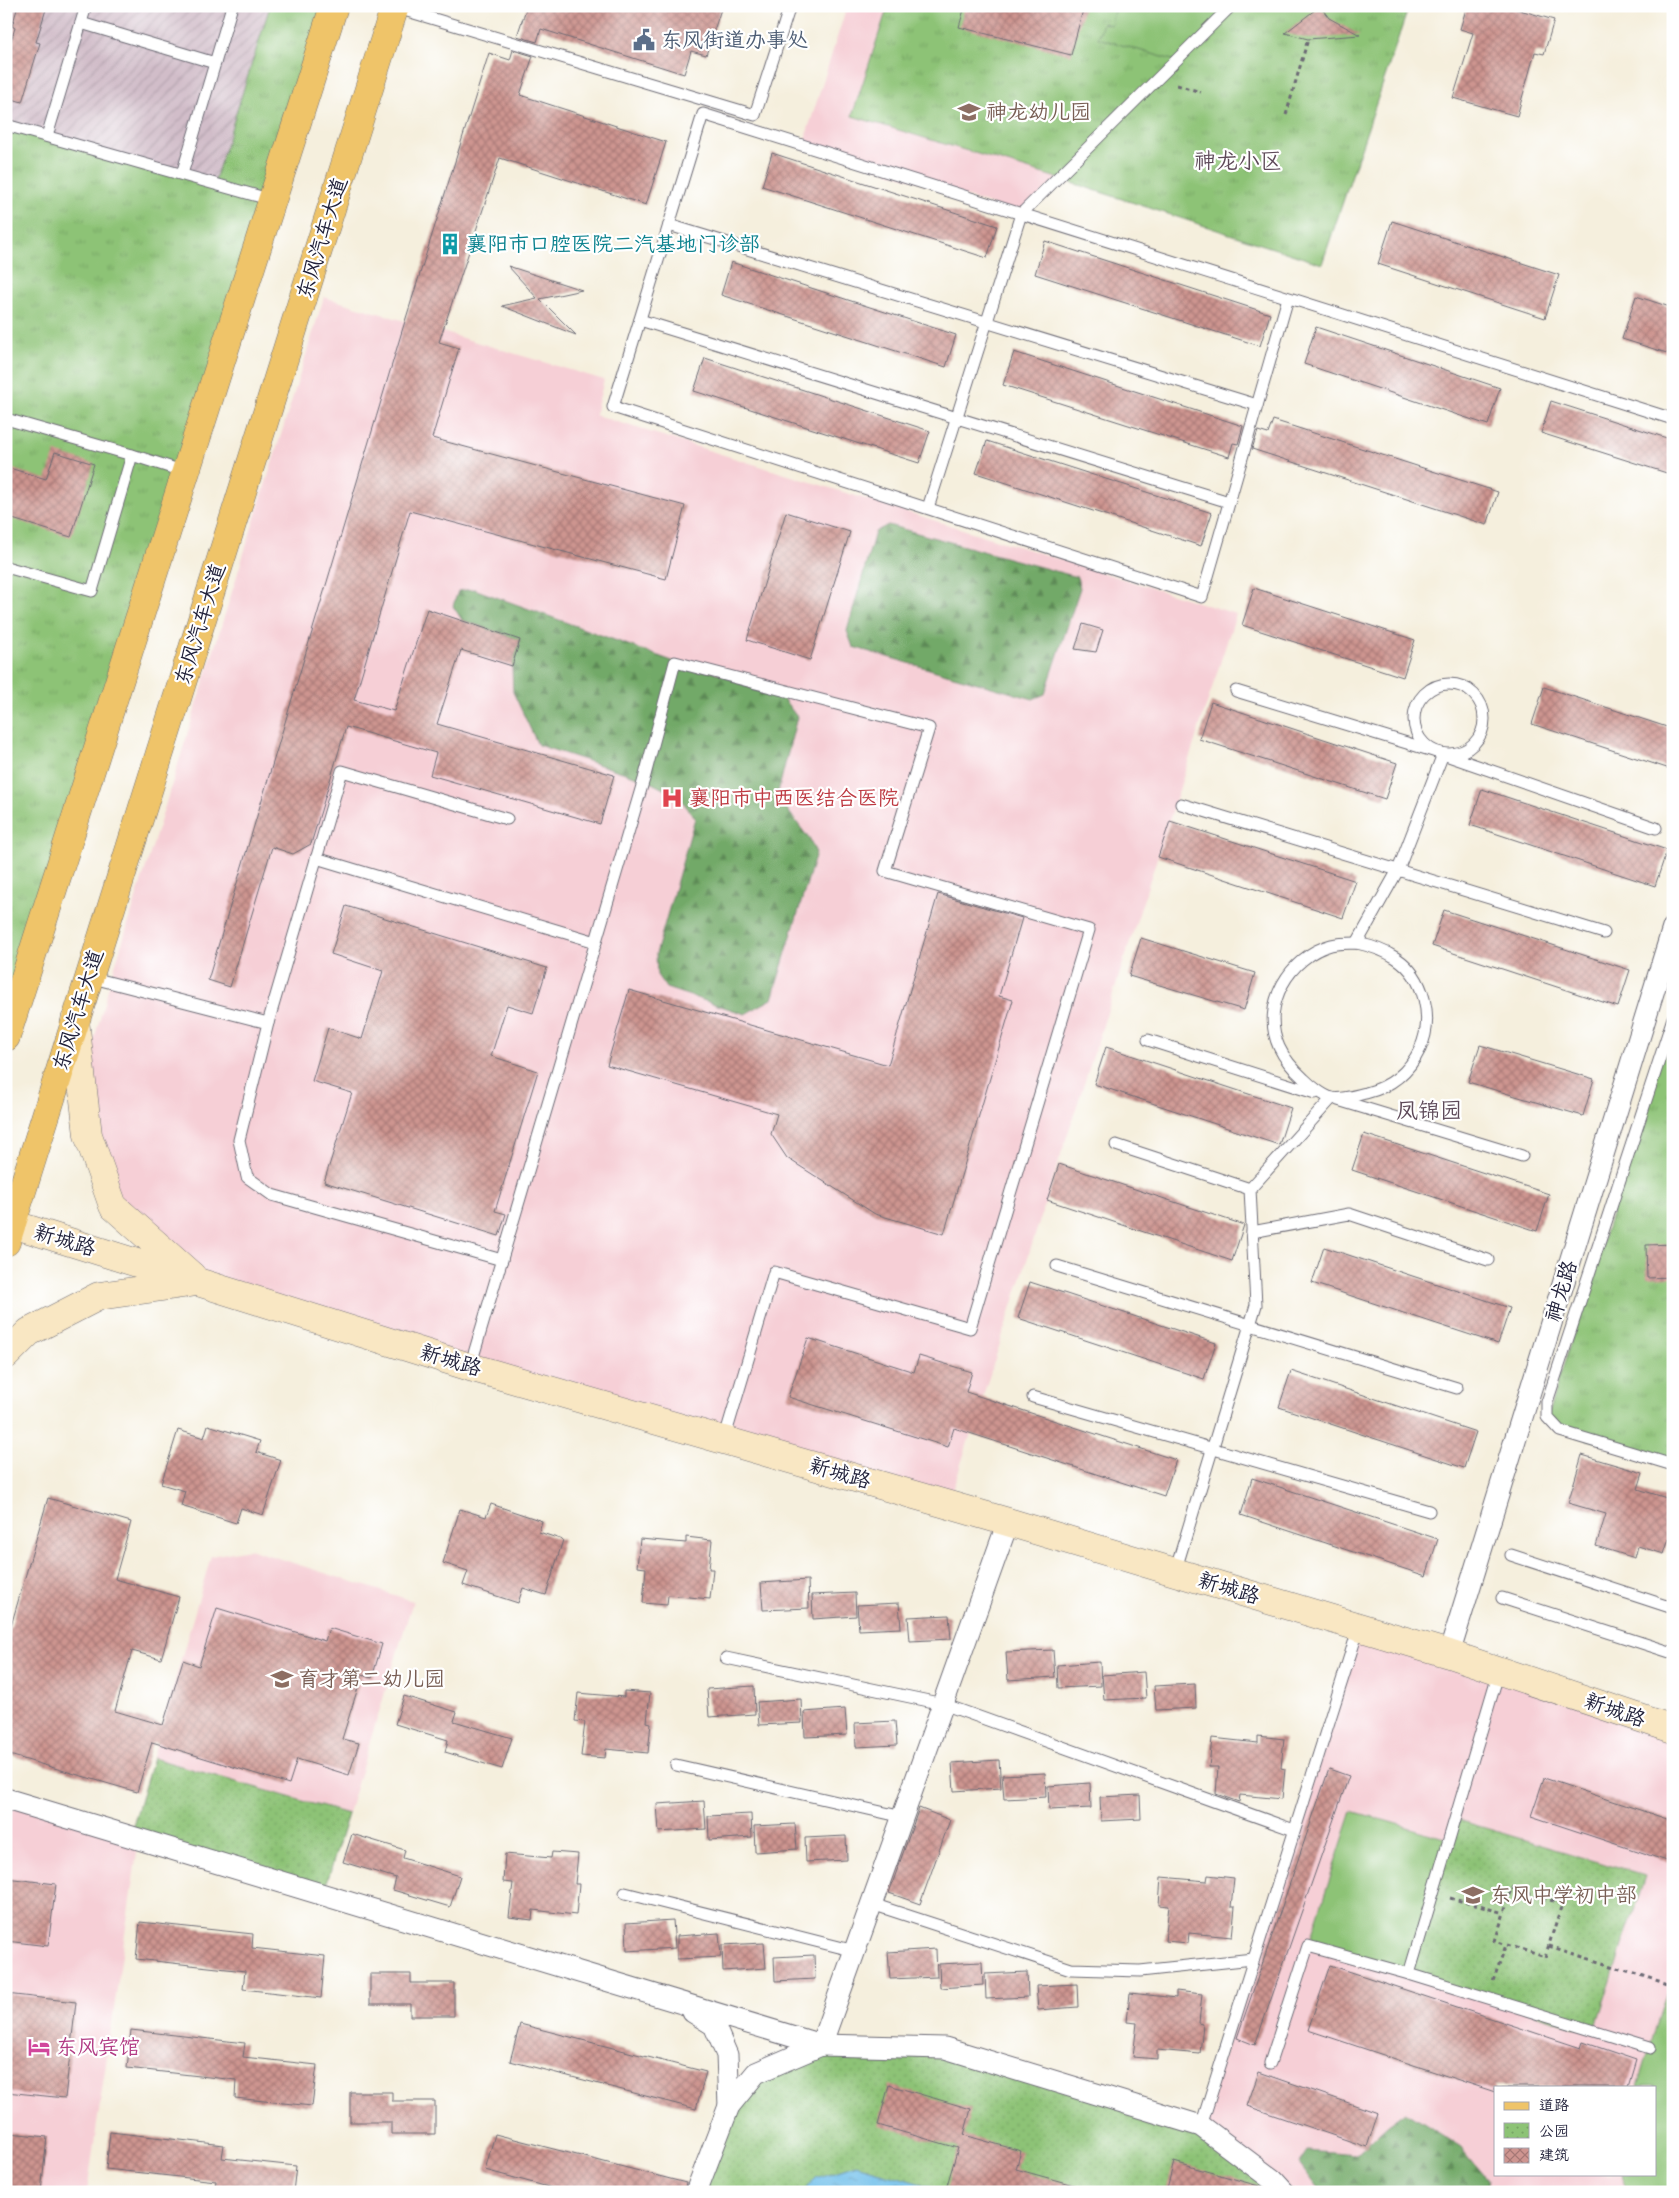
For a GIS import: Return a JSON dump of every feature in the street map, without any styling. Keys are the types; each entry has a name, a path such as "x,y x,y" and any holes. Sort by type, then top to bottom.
{"main road":[{"path":"6,1037 334,6"},
{"name":"东风汽车大道","path":"8,1229 394,7"}],"street":[{"name":"神龙路","path":"1449,1654 1673,928"},
{"path":"75,1020 88,1135 113,1206 199,1282"},
{"name":"新城路","path":"8,1229 199,1282 470,1366 1008,1522 1449,1654 1673,1729"},
{"path":"6,1355 29,1332 99,1296 199,1282"},
{"path":"696,2192 729,2106 756,2073 821,2046 1008,1522"},
{"path":"6,1799 821,2046 945,2048 1200,2126 1273,2180 1284,2192"},
{"path":"673,2000 714,2025 726,2055 729,2106"}],"lane":[{"path":"47,136 86,6"},
{"path":"182,174 232,6"},
{"path":"394,7 755,115 790,6"},
{"path":"928,508 1021,214 1231,6"},
{"path":"81,23 215,63"},
{"path":"1288,298 1202,597 613,408 703,114 1673,419"},
{"path":"6,125 272,200"},
{"path":"669,225 1257,405"},
{"path":"640,320 1229,502"},
{"path":"6,419 186,472"},
{"path":"6,567 92,591 132,455"},
{"path":"470,1366 596,942 675,662 929,728 885,870 1089,930 970,1328 774,1272 724,1440"},
{"path":"1236,691 1443,754 1454,754 1465,751 1474,744 1484,724 1484,712 1479,702 1472,693 1463,687 1451,684 1440,685 1428,690 1420,698 1415,709 1413,721 1416,732 1422,742 1431,750 1443,754 1656,828"},
{"path":"1357,943 1398,870 1443,754"},
{"path":"502,1260 272,1195 247,1178 239,1140 268,1023 342,771 507,819"},
{"path":"1181,804 1604,933"},
{"path":"316,858 596,942"},
{"path":"1357,943 1378,948 1397,959 1413,975 1423,995 1427,1018 1424,1040 1414,1061 1398,1078 1379,1090 1332,1098 1309,1084 1290,1067 1278,1045 1273,1020 1277,994 1289,972 1308,955 1332,944 1357,943"},
{"path":"89,977 268,1023"},
{"path":"1673,1018 1547,1402 1547,1416 1560,1431 1673,1465"},
{"path":"1148,1040 1522,1156"},
{"path":"1175,1572 1256,1305 1250,1189 1332,1098"},
{"path":"1116,1145 1250,1189"},
{"path":"1252,1232 1349,1214 1488,1260"},
{"path":"1057,1266 1457,1388"},
{"path":"1033,1397 1213,1447 1429,1511"},
{"path":"1511,1555 1673,1608"},
{"path":"1502,1598 1673,1653"},
{"path":"1200,2126 1359,1627"},
{"path":"726,1658 943,1704 1294,1830"},
{"path":"1409,1974 1499,1671"},
{"path":"676,1764 903,1817"},
{"path":"625,1893 855,1951"},
{"path":"872,1904 1071,1969 1140,1971 1254,1959"},
{"path":"1270,2063 1308,1946 1409,1974 1650,2048"}],"path":[{"path":"1286,115 1308,39"},
{"path":"1512,1888 1562,1904 1546,1957 1495,1941 1504,1913 1512,1888"},
{"path":"1433,1893 1504,1913"},
{"path":"1487,1998 1506,1945"},
{"path":"1549,1946 1668,1984"}],"shaded area":[{"path":"6,6 334,6 6,1036"},
{"name":"神龙幼儿园","path":"847,6 1231,6 1021,214 803,145"},
{"name":"襄阳市中西医结合医院","path":"324,297 604,380 595,415 1236,614 948,1504 199,1282 113,1206 82,1083 110,982"},
{"name":"育才第二幼儿园","path":"249,1549 413,1601 323,1895 139,1839 87,2192 6,2192 6,1799 130,1836 211,1556"},
{"name":"东风中学初中部","path":"1359,1627 1673,1729 1673,2192 1284,2192 1201,2126"}],"green space":[{"path":"270,6 334,6 6,1037 6,125 214,183"},
{"path":"888,6 1409,6 1322,264 1057,178 852,116"},
{"path":"1115,6 1231,6 1176,61 1098,38 1103,23 1111,25"},
{"path":"888,525 1077,577 1080,588 1045,694 1033,699 853,647 847,631 875,532"},
{"path":"474,589 675,662 747,681 782,697 797,717 777,796 810,840 816,853 772,999 745,1014 666,988 657,975 656,954 695,818 679,797 644,779 538,745 513,692 512,666 520,640 462,620 453,606 458,591"},
{"path":"1673,1019 1673,1465 1560,1431 1547,1417"},
{"path":"153,1758 348,1814 323,1895 130,1836"},
{"path":"1352,1811 1449,1839 1409,1974 1308,1946"},
{"path":"1455,1819 1645,1876 1594,2033 1409,1974"},
{"path":"1673,1970 1673,2192 1629,2192 1622,2176 1656,2176 1656,2086 1638,2086"},
{"path":"821,2045 945,2048 1201,2126 1284,2192 696,2192 756,2073"},
{"path":"1406,2112 1461,2147 1488,2180 1485,2192 1321,2192 1299,2163 1307,2151 1356,2155 1387,2126"}],"water":[{"path":"856,2165 940,2189 939,2192 804,2192 816,2178"}],"building":[{"path":"18,6 47,6 36,42 40,43 22,102 6,97 6,56 15,28 12,26"},
{"name":"东风街道办事处","path":"527,6 722,6 706,55 691,51 684,74 541,29 537,42 517,36"},
{"path":"965,6 1084,6 1071,55 959,27"},
{"path":"1320,6 1329,18 1360,35 1308,39 1285,33"},
{"path":"1467,6 1506,6 1554,20 1544,54 1535,52 1517,116 1453,98 1473,33 1460,29"},
{"path":"513,50 533,56 520,95 666,142 646,205 500,158 439,342 459,348 432,438 685,506 666,579 410,511 354,700 394,711 427,609 520,640 512,666 461,650 437,724 614,775 600,824 430,775 436,753 346,727 311,844 293,854 272,847 230,987 208,980 402,331 489,53 510,60"},
{"path":"772,153 997,226 987,258 762,186"},
{"path":"1392,221 1559,275 1545,318 1378,264"},
{"path":"1045,241 1270,314 1260,346 1035,274"},
{"path":"731,262 956,335 946,367 721,295"},
{"path":"508,266 582,290 540,299 576,335 502,306 537,298"},
{"path":"1636,296 1673,308 1673,355 1622,339"},
{"path":"1316,327 1500,388 1488,425 1304,364"},
{"path":"1014,352 1243,426 1238,444 1233,443 1229,457 1003,385"},
{"path":"705,358 930,431 919,463 694,391"},
{"path":"1551,401 1673,440 1673,475 1541,433"},
{"path":"1273,420 1498,492 1487,525 1252,449 1258,431 1268,434"},
{"path":"987,441 1212,513 1201,546 976,473"},
{"path":"55,452 94,464 71,537 6,517 6,467 46,479"},
{"path":"786,512 850,532 810,660 747,640"},
{"path":"1254,588 1415,640 1403,677 1242,625"},
{"path":"1083,624 1103,630 1096,652 1075,649"},
{"path":"1544,687 1673,729 1673,770 1532,724"},
{"path":"1211,702 1397,763 1385,799 1199,739"},
{"path":"1482,789 1667,850 1655,886 1470,825"},
{"path":"1170,821 1356,881 1343,918 1158,857"},
{"path":"938,894 1022,918 999,996 1013,1000 944,1234 875,1214 787,1158 771,1134 777,1114 607,1065 629,990 888,1065"},
{"path":"346,906 547,968 533,1013 507,1005 491,1056 538,1071 495,1211 506,1214 499,1236 324,1182 352,1093 312,1081 328,1028 362,1039 383,971 331,954"},
{"path":"1444,910 1630,970 1618,1007 1432,946"},
{"path":"1141,938 1255,973 1244,1010 1129,976"},
{"path":"1480,1045 1594,1079 1583,1116 1468,1082"},
{"path":"1106,1047 1291,1108 1279,1145 1094,1084"},
{"path":"1364,1134 1549,1194 1537,1231 1352,1170"},
{"path":"1059,1164 1244,1225 1232,1261 1047,1200"},
{"path":"1673,1244 1673,1277 1647,1278 1646,1245"},
{"path":"1324,1247 1510,1308 1498,1344 1312,1283"},
{"path":"1030,1282 1216,1343 1204,1379 1018,1318"},
{"path":"808,1338 914,1372 919,1356 972,1372 966,1392 1176,1460 1164,1496 954,1428 948,1447 788,1397"},
{"path":"1291,1371 1476,1432 1464,1468 1279,1407"},
{"path":"208,1425 260,1441 256,1452 281,1460 263,1515 241,1508 236,1523 181,1506 185,1491 161,1484 178,1430 204,1438"},
{"path":"1582,1455 1643,1473 1638,1489 1673,1500 1673,1526 1664,1554 1638,1546 1635,1558 1596,1546 1606,1514 1568,1503"},
{"path":"1252,1478 1438,1539 1426,1576 1241,1515"},
{"path":"48,1498 131,1522 115,1579 179,1597 161,1659 132,1651 115,1711 163,1725 183,1660 199,1666 217,1608 325,1641 329,1628 382,1644 372,1678 362,1675 342,1739 359,1743 349,1775 297,1759 289,1784 152,1742 137,1792 6,1754 6,1643"},
{"path":"491,1504 542,1521 539,1532 563,1540 546,1595 523,1588 518,1603 463,1585 468,1571 443,1563 460,1509 486,1517"},
{"path":"686,1537 712,1540 709,1569 713,1569 710,1599 668,1595 667,1605 643,1603 646,1568 637,1567 640,1539 686,1543"},
{"path":"808,1580 809,1608 763,1610 761,1583"},
{"path":"855,1593 856,1616 813,1619 812,1595"},
{"path":"899,1603 901,1628 859,1630 857,1605"},
{"path":"949,1615 951,1639 910,1641 908,1617"},
{"path":"1053,1650 1055,1677 1008,1680 1006,1652"},
{"path":"1100,1662 1101,1686 1058,1688 1057,1665"},
{"path":"1144,1672 1146,1698 1104,1700 1102,1675"},
{"path":"1195,1684 1196,1708 1156,1710 1154,1686"},
{"path":"754,1686 755,1714 709,1717 707,1689"},
{"path":"624,1691 650,1693 647,1722 651,1723 648,1753 606,1749 605,1758 581,1756 585,1722 575,1721 578,1693 624,1697"},
{"path":"404,1696 457,1712 454,1721 512,1738 502,1769 445,1752 448,1740 395,1724"},
{"path":"801,1699 802,1723 759,1725 757,1702"},
{"path":"845,1709 847,1735 805,1737 804,1712"},
{"path":"895,1721 897,1745 856,1747 855,1723"},
{"path":"1258,1736 1284,1739 1281,1768 1285,1769 1282,1799 1240,1795 1239,1802 1216,1794 1218,1767 1209,1767 1212,1738 1258,1743"},
{"path":"999,1760 1001,1788 954,1791 952,1763"},
{"path":"1329,1769 1349,1776 1255,2045 1237,2038"},
{"path":"1045,1773 1046,1797 1004,1799 1002,1775"},
{"path":"1544,1778 1673,1821 1673,1863 1531,1816"},
{"path":"1090,1783 1091,1808 1049,1810 1048,1786"},
{"path":"1140,1795 1141,1819 1101,1821 1100,1797"},
{"path":"704,1801 706,1829 659,1832 657,1804"},
{"path":"919,1808 950,1820 920,1904 889,1893"},
{"path":"751,1814 752,1837 709,1840 708,1816"},
{"path":"795,1824 797,1849 755,1852 754,1826"},
{"path":"352,1834 405,1850 403,1858 460,1876 450,1907 393,1890 396,1878 343,1862"},
{"path":"846,1836 847,1860 806,1862 805,1838"},
{"path":"552,1852 578,1854 575,1884 579,1884 576,1915 533,1910 532,1920 509,1917 513,1883 503,1882 505,1854 551,1858"},
{"path":"1208,1875 1234,1878 1231,1907 1235,1907 1232,1937 1189,1933 1188,1943 1165,1941 1169,1906 1159,1905 1161,1877 1207,1881"},
{"path":"6,1878 56,1884 48,1946 6,1941"},
{"path":"673,1920 675,1948 627,1951 626,1923"},
{"path":"140,1922 253,1934 252,1948 325,1956 321,1998 243,1989 245,1971 136,1959"},
{"path":"719,1933 721,1957 677,1959 677,1936"},
{"path":"764,1943 766,1968 723,1971 722,1945"},
{"path":"936,1949 937,1977 890,1979 888,1952"},
{"path":"814,1955 815,1979 775,1981 774,1957"},
{"path":"982,1962 983,1985 940,1988 939,1964"},
{"path":"1330,1965 1581,2048 1583,2042 1636,2060 1628,2086 1494,2086 1494,2092 1308,2030"},
{"path":"1027,1972 1028,1997 986,1999 985,1974"},
{"path":"370,1974 411,1974 411,1983 454,1983 454,2016 410,2016 410,2004 370,2004"},
{"path":"1077,1984 1078,2007 1038,2010 1036,1986"},
{"path":"1176,1991 1202,1994 1199,2023 1203,2024 1200,2054 1157,2050 1157,2059 1133,2057 1137,2023 1127,2022 1130,1993 1176,1998"},
{"name":"东风宾馆","path":"6,1994 76,2002 65,2098 6,2092"},
{"path":"520,2024 706,2072 696,2109 510,2061"},
{"path":"131,2030 245,2043 243,2057 317,2065 312,2106 235,2098 236,2080 127,2068"},
{"path":"1259,2072 1378,2113 1367,2147 1247,2106"},
{"path":"889,2085 971,2109 964,2135 1021,2151 1016,2169 1077,2186 1076,2192 945,2192 958,2148 878,2125"},
{"path":"350,2092 392,2092 392,2101 435,2101 435,2134 391,2134 391,2122 350,2122"},
{"path":"110,2132 224,2145 222,2158 296,2166 293,2192 214,2192 216,2181 106,2169"},
{"path":"10,2133 47,2137 41,2192 6,2192 6,2144 9,2144"},
{"path":"495,2134 686,2183 684,2192 567,2192 485,2170"},
{"path":"1174,2162 1259,2186 1258,2192 1166,2192"}],"place":[{"name":"东风街道办事处","path":"644,40"},
{"name":"神龙幼儿园","path":"969,112"},
{"name":"襄阳市口腔医院二汽基地门诊部","path":"450,244"},
{"name":"襄阳市中西医结合医院","path":"672,798"},
{"name":"育才第二幼儿园","path":"282,1679"},
{"name":"东风中学初中部","path":"1473,1895"},
{"name":"东风宾馆","path":"39,2047"}],"district":[{"name":"神龙小区","path":"1238,160"},
{"name":"凤锦园","path":"1429,1110"}]}
